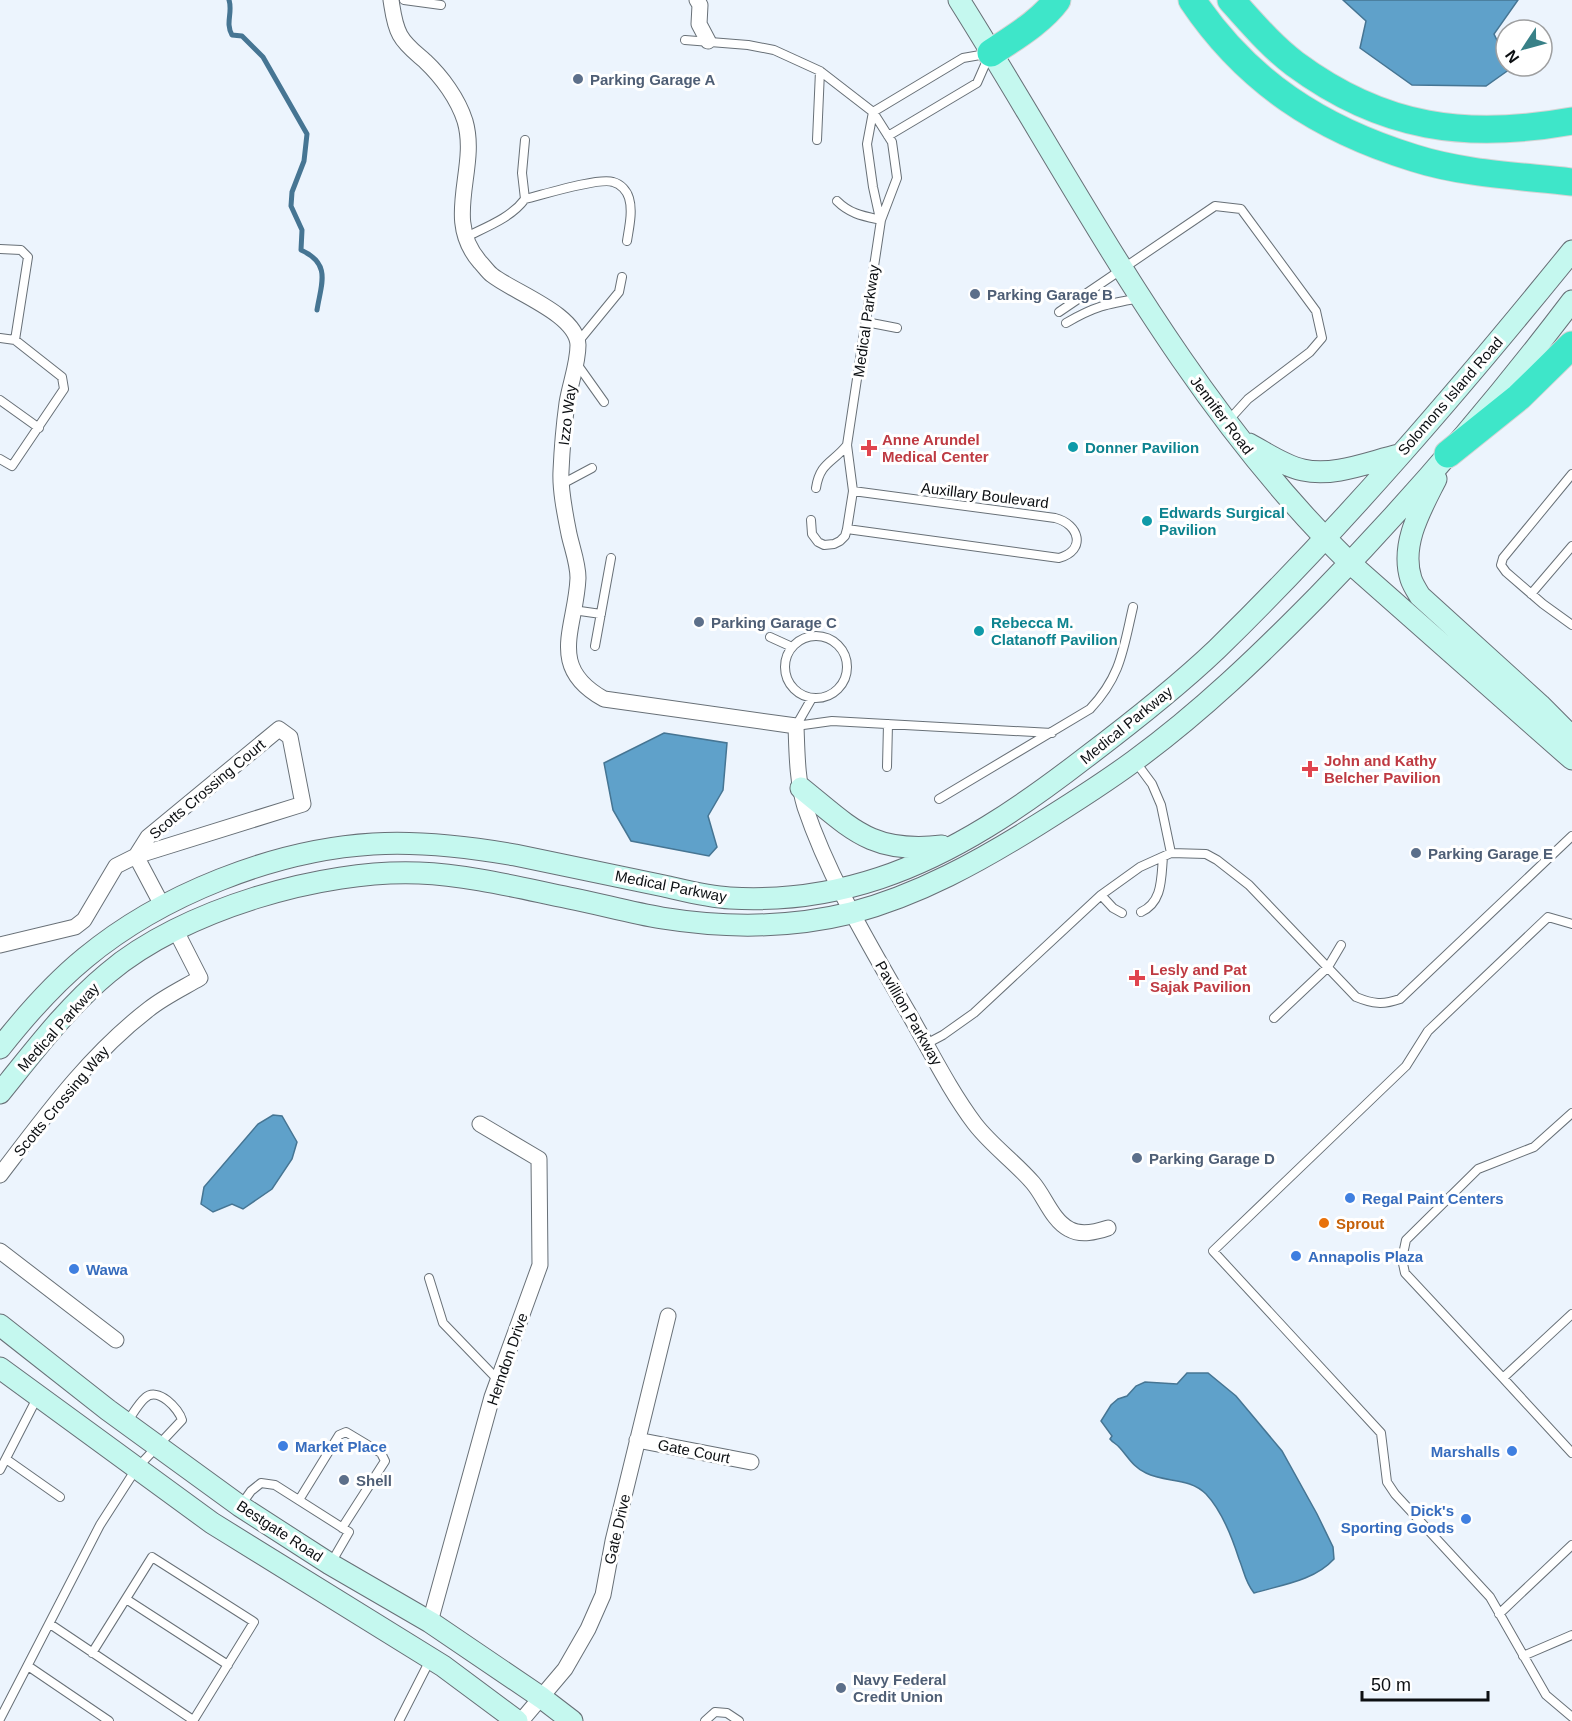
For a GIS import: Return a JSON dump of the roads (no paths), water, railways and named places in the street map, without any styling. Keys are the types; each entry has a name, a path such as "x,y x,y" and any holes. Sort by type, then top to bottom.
{"highway":[{"path":"991,53 1022,32 1057,0"},
{"path":"1192,0 1237,57 1258,77 1285,98 1326,122 1415,159 1464,169 1572,182"},
{"path":"1231,0 1260,33 1294,63 1338,92 1393,117 1440,127 1493,130 1572,121"},
{"path":"1448,454 1519,397 1572,345"}],"main road":[{"name":"Jennifer Road","path":"959,0 1165,338 1232,429 1324,538 1572,759"},
{"name":"Solomons Island Road","path":"1324,538 1484,359 1572,251"},
{"path":"1350,563 1448,454 1538,346 1572,301"},
{"path":"1232,429 1284,464 1303,470 1331,471 1399,455"},
{"path":"1448,454 1414,525 1409,547 1411,578 1420,596 1572,737"},
{"name":"Medical Parkway","path":"0,1048 46,992 87,956 127,928 163,906 209,885 297,855 378,843 439,845 512,855 725,898 781,898 840,890 908,867 1001,818 1062,776 1214,652 1324,538"},
{"name":"Medical Parkway","path":"0,1093 59,1022 112,969 148,944 176,931 250,899 289,888 353,876 420,873 478,880 660,917 711,924 759,925 807,921 851,913 904,896 945,879 973,864 1057,813 1135,761 1193,715 1239,673 1350,563"},
{"path":"801,788 839,819 871,839 904,848 954,844"},
{"name":"Bestgate Road","path":"0,1324 126,1423 240,1506 330,1564 430,1622 572,1721"},
{"name":"Bestgate Road","path":"0,1368 212,1523 430,1658 519,1721"}],"street":[{"path":"392,0 393,16 400,35 410,49 427,63 446,85 465,122 468,140 462,223 470,249 492,275 548,306 569,326 578,342"},
{"path":"697,0 700,5 699,24 708,41"},
{"name":"Izzo Way","path":"578,342 565,424 561,473 578,578 567,646 571,663 580,679 591,691 604,699 796,726"},
{"name":"Pavillion Parkway","path":"796,726 798,766 805,806 840,890 926,1044 975,1124 1041,1193 1059,1221 1069,1229 1081,1233 1095,1233 1108,1228"},
{"name":"Scotts Crossing Court","path":"279,729 290,737 303,804 136,856 148,837 279,729"},
{"path":"0,945 75,927 84,920 116,866 136,856 163,906"},
{"name":"Scotts Crossing Way","path":"0,1175 98,1052 150,1007 200,978 176,931"},
{"name":"Herndon Drive","path":"430,1622 498,1380 540,1265 539,1159 480,1124"},
{"path":"0,1251 116,1340"},
{"name":"Gate Drive","path":"519,1721 542,1698 565,1669 588,1629 603,1596 613,1541 668,1316"},
{"name":"Gate Court","path":"637,1440 751,1462"}],"lane":[{"path":"404,0 441,5"},
{"name":"Medical Parkway","path":"685,40 748,45 774,50 820,71 873,112 892,142 897,178 881,220 848,445 853,491 848,528"},
{"path":"873,112 963,58 991,53"},
{"path":"888,136 977,83 991,53"},
{"path":"818,140 820,71"},
{"name":"Medical Parkway","path":"873,112 867,144 873,187 881,220"},
{"path":"525,140 522,173 525,200"},
{"path":"466,237 508,215 525,200 613,181 624,188 629,197 631,206 627,241"},
{"path":"837,201 846,210 857,215 881,220"},
{"path":"1059,312 1215,206 1241,209 1316,311 1322,338 1310,352 1248,399 1232,429"},
{"path":"0,249 21,250 28,257 15,340"},
{"path":"578,342 619,292 622,276"},
{"path":"1066,323 1102,304 1140,298"},
{"path":"866,322 897,328"},
{"path":"0,338 15,340 62,377 64,389 12,466 0,459"},
{"path":"575,362 604,402"},
{"path":"0,400 39,428"},
{"path":"816,488 821,469 841,454 848,445"},
{"path":"562,484 592,468"},
{"path":"1570,620 1531,594 1501,565 1503,558 1572,474"},
{"name":"Auxillary Boulevard","path":"848,528 1059,558 1072,553 1077,539 1075,531 1062,520 1055,518 853,491"},
{"path":"811,520 812,534 818,543 824,545 840,541 848,528"},
{"path":"1531,594 1572,546"},
{"path":"595,646 611,558"},
{"path":"939,799 1090,709 1108,688 1119,665 1132,607"},
{"path":"573,610 601,614"},
{"path":"820,636 836,644 846,658 845,677 838,689 830,695 812,698 795,690 786,674 786,657 792,647 803,639 820,636"},
{"path":"770,638 792,647"},
{"path":"796,726 812,698"},
{"path":"796,726 832,721 1052,733"},
{"path":"887,767 888,724"},
{"path":"1135,761 1152,784 1161,805 1171,853"},
{"path":"926,1044 944,1035 988,1001 1101,895 1140,867 1171,853 1206,855 1217,860 1249,885 1356,997 1372,1004 1387,1004 1400,999 1572,836"},
{"path":"1141,912 1150,908 1160,889 1163,857"},
{"path":"1101,895 1113,908 1122,913"},
{"path":"1572,924 1548,917 1428,1031 1406,1065 1213,1251 1381,1433 1388,1482 1395,1494 1490,1597 1546,1695 1572,1717"},
{"path":"1274,1018 1328,967 1341,945"},
{"path":"1572,1113 1534,1148 1478,1169 1406,1240 1402,1259 1405,1273 1572,1453"},
{"path":"429,1278 443,1323 498,1380"},
{"path":"1503,1378 1572,1314"},
{"path":"0,1719 100,1526 136,1469 182,1420 170,1403 157,1395 150,1395 145,1398 126,1423"},
{"path":"0,1470 37,1396"},
{"path":"299,1500 339,1435 346,1432 381,1453 385,1461 342,1528"},
{"path":"6,1458 60,1497"},
{"path":"240,1506 251,1491 261,1483 275,1485 349,1532 330,1564"},
{"path":"1499,1614 1572,1545"},
{"path":"50,1624 92,1653 193,1720 254,1622 152,1557 92,1653"},
{"path":"126,1599 228,1665"},
{"path":"1523,1656 1572,1635"},
{"path":"399,1721 430,1658"},
{"path":"28,1666 109,1721"},
{"path":"705,1721 715,1712 722,1712 739,1721"}],"water":[{"path":"1343,0 1518,0 1505,18 1494,18 1494,78 1497,78 1486,86 1412,85 1360,48 1366,21"},
{"path":"664,733 727,743 723,790 708,816 717,847 709,856 631,841 613,810 604,763"},
{"path":"273,1115 282,1116 297,1142 292,1159 272,1189 243,1209 232,1204 213,1212 201,1204 204,1187 258,1124"},
{"path":"1187,1373 1208,1373 1236,1396 1282,1451 1333,1547 1334,1559 1326,1566 1297,1581 1254,1593 1247,1581 1226,1525 1206,1494 1192,1485 1142,1471 1110,1439 1112,1436 1101,1421 1111,1405 1118,1399 1127,1396 1136,1386 1145,1382 1177,1384"}],"waterway":[{"path":"229,0 229,26 232,35 242,36 263,57 307,134 304,161 292,192 291,206 302,230 301,250 311,256 321,268 322,283 317,310"}],"place":[{"name":"Parking Garage A","path":"578,79"},
{"name":"Parking Garage B","path":"975,294"},
{"name":"Donner Pavilion","path":"1073,447"},
{"name":"Anne Arundel Medical Center","path":"869,448"},
{"name":"Edwards Surgical Pavilion","path":"1147,521"},
{"name":"Parking Garage C","path":"699,622"},
{"name":"Rebecca M. Clatanoff Pavilion","path":"979,631"},
{"name":"John and Kathy Belcher Pavilion","path":"1310,769"},
{"name":"Parking Garage E","path":"1416,853"},
{"name":"Lesly and Pat Sajak Pavilion","path":"1137,978"},
{"name":"Parking Garage D","path":"1137,1158"},
{"name":"Regal Paint Centers","path":"1350,1198"},
{"name":"Sprout","path":"1324,1223"},
{"name":"Annapolis Plaza","path":"1296,1256"},
{"name":"Wawa","path":"74,1269"},
{"name":"Market Place","path":"283,1446"},
{"name":"Marshalls","path":"1512,1451"},
{"name":"Shell","path":"344,1480"},
{"name":"Dick's Sporting Goods","path":"1466,1519"},
{"name":"Navy Federal Credit Union","path":"841,1688"}]}
